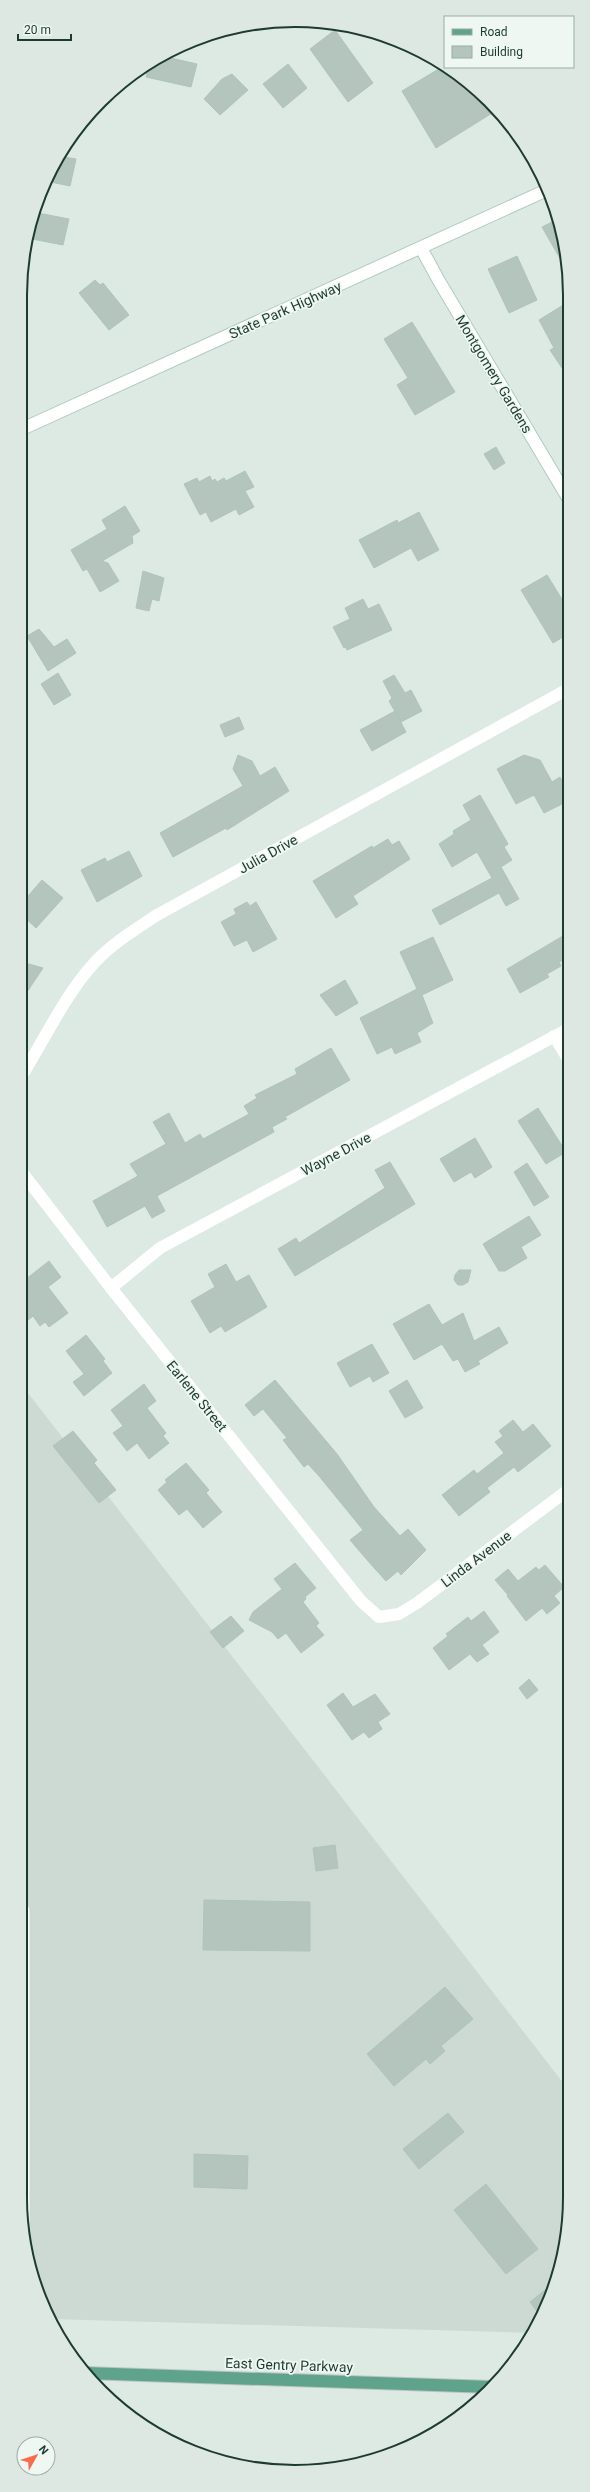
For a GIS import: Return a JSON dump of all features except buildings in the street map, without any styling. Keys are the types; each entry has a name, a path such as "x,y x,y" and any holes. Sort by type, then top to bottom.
{"main road":[{"name":"East Gentry Parkway","path":"93,2373 485,2387"}],"street":[{"name":"State Park Highway","path":"27,427 543,192"},
{"name":"Montgomery Gardens","path":"421,248 439,282 563,490"},
{"name":"Julia Drive","path":"27,1067 72,993 96,961 123,938 157,915 563,692"},
{"name":"Wayne Drive","path":"110,1288 160,1248 563,1032"},
{"path":"554,1036 563,1051"},
{"name":"Earlene Street","path":"27,1179 110,1288 361,1601 379,1617"},
{"name":"Linda Avenue","path":"379,1617 399,1614 417,1603 563,1494"}],"shaded area":[{"path":"27,1392 563,2083 563,2197 561,2232 549,2283 543,2300 526,2333 57,2319 55,2316 41,2283 32,2249 29,2232 27,2197"}]}
